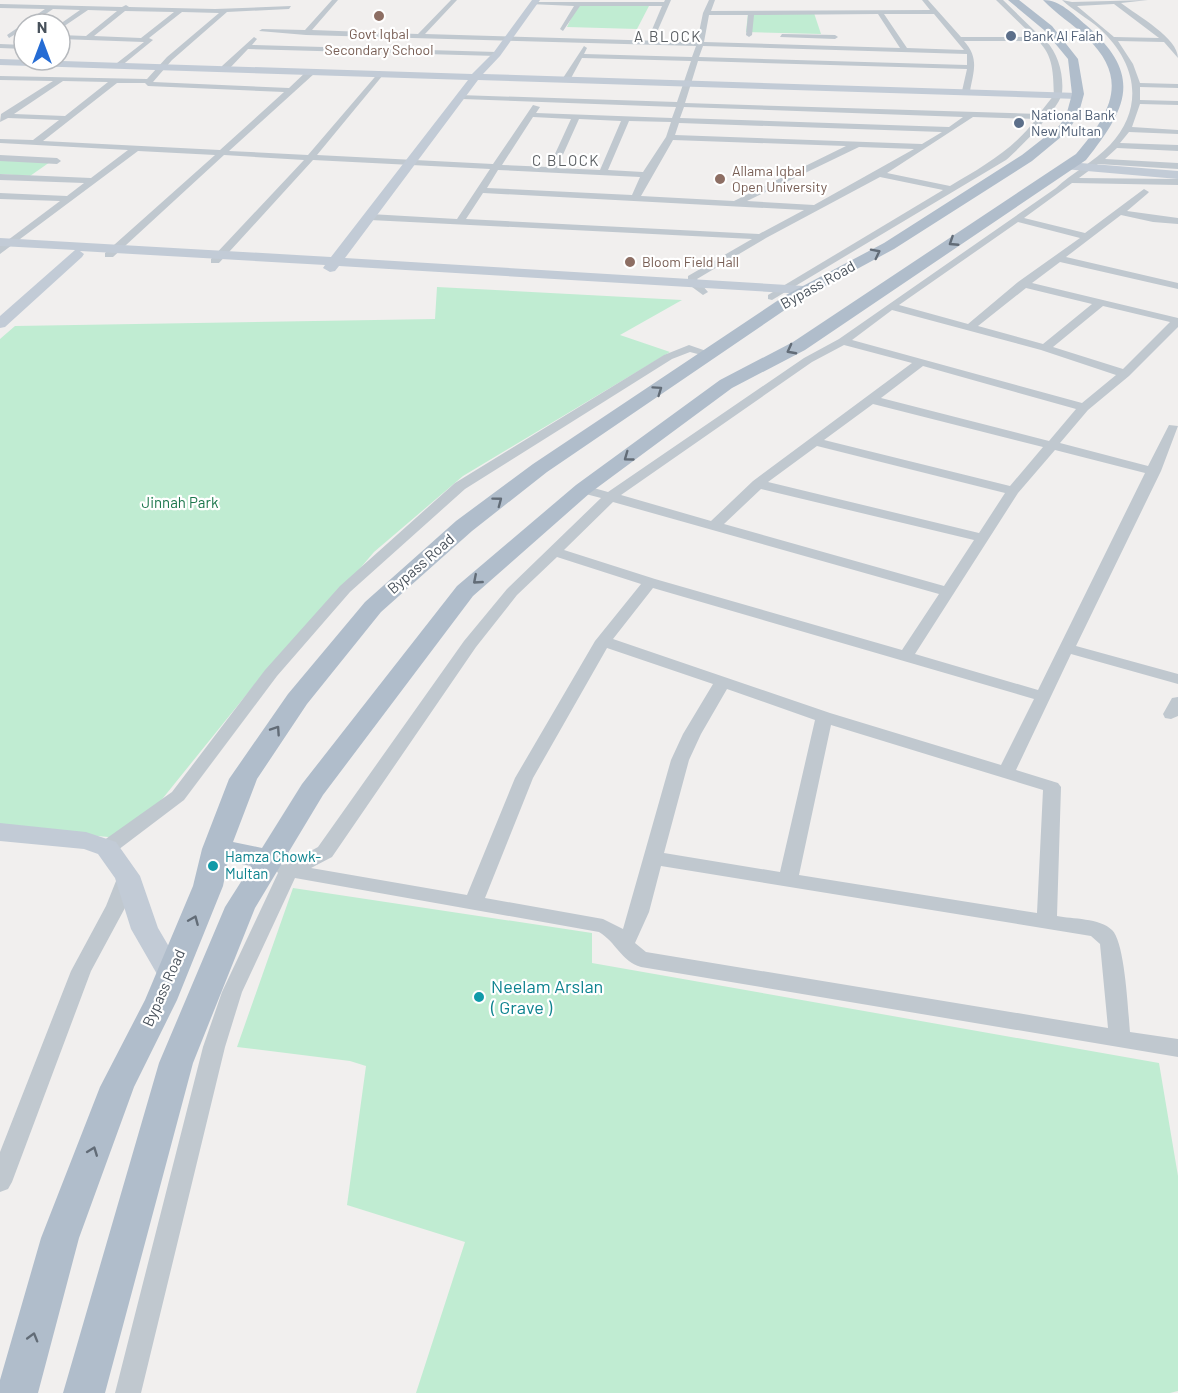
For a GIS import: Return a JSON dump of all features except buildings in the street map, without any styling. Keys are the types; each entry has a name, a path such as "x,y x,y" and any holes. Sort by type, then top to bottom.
{"main road":[{"path":"1013,0 1039,20 1049,39 1073,58 1078,96 1092,128"},
{"path":"84,1393 176,1063 240,907 275,866 312,790 465,591 583,489 726,384 879,306 1072,174 1092,128 1119,96 1119,77 1111,58 1082,26 1048,0"},
{"path":"333,264 476,76 497,54 508,38 519,29 534,2"},
{"path":"0,62 567,78 1078,96"},
{"name":"Bypass Road","path":"17,1393 60,1238 117,1087 171,974 208,886 216,849 243,779 297,699 373,607 464,526 540,468 709,354 794,292 890,246 939,212 1027,159 1092,128"},
{"path":"1072,174 1178,175"},
{"path":"3,247 693,282 794,292"},
{"path":"3,247 77,254 112,252"},
{"path":"0,324 77,254"},
{"path":"333,264 772,297 794,292"},
{"path":"0,832 86,841 107,848 127,876 144,929 171,974"},
{"path":"216,849 275,866"}],"street":[{"path":"0,6 12,0"},
{"path":"44,12 63,0"},
{"path":"87,38 133,0"},
{"path":"161,10 177,0"},
{"path":"210,10 224,0"},
{"path":"250,9 261,0"},
{"path":"280,15 296,0"},
{"path":"306,33 335,0"},
{"path":"419,36 454,0"},
{"path":"794,292 950,189 1003,158 1026,138 1044,117 1058,95 1049,39 999,0"},
{"path":"1068,2 1145,0"},
{"path":"915,2 926,1 970,52 971,67 966,91"},
{"path":"534,2 578,4 667,2 654,32"},
{"path":"635,198 646,175 670,137 700,44 700,33 706,14 712,2 723,3"},
{"path":"1068,2 1114,39 1130,64 1138,85 1138,102"},
{"path":"1116,2 1166,40 1177,52"},
{"path":"563,29 578,4"},
{"path":"0,6 161,10 289,7"},
{"path":"72,19 87,8"},
{"path":"143,39 181,10"},
{"path":"0,79 148,81 226,10"},
{"path":"706,14 936,12"},
{"path":"748,35 751,13"},
{"path":"823,13 827,21"},
{"path":"880,13 906,51"},
{"path":"225,68 271,23"},
{"path":"553,29 575,30"},
{"path":"831,29 842,49"},
{"path":"262,31 970,52"},
{"path":"642,32 665,32"},
{"path":"688,33 710,34"},
{"path":"0,36 12,34"},
{"path":"739,34 759,35"},
{"path":"770,35 835,37"},
{"path":"72,37 150,40 120,65"},
{"path":"960,39 1049,39"},
{"path":"1114,39 1178,40"},
{"path":"567,78 588,41"},
{"path":"246,47 497,54"},
{"path":"128,50 139,50"},
{"path":"581,56 971,67"},
{"path":"112,252 312,71"},
{"path":"217,257 309,159 380,73"},
{"path":"2,118 60,80"},
{"path":"35,143 116,80"},
{"path":"148,81 148,84 153,85 291,90"},
{"path":"1138,85 1178,86"},
{"path":"462,97 1044,117"},
{"path":"460,221 541,99"},
{"path":"1092,128 1138,102 1178,103"},
{"path":"530,115 951,130"},
{"path":"703,292 692,278 761,237 879,174 951,130 971,115"},
{"path":"552,170 576,117"},
{"path":"2,118 67,118"},
{"path":"603,173 626,118"},
{"path":"1092,128 1178,132"},
{"path":"1092,128 1178,148"},
{"path":"670,137 924,147"},
{"path":"0,141 646,175"},
{"path":"735,204 858,145"},
{"path":"33,178 79,146"},
{"path":"3,247 135,149"},
{"path":"0,158 57,161"},
{"path":"275,866 325,852 470,645 512,592 610,497 647,469 808,360 843,341 879,306 1016,219 1072,174 1178,166"},
{"path":"879,174 950,189"},
{"path":"1072,174 1178,182"},
{"path":"1072,174 1144,192 1178,192"},
{"path":"0,177 93,181"},
{"path":"482,190 818,208"},
{"path":"969,328 1022,284 1060,259 1144,192"},
{"path":"0,196 69,199"},
{"path":"1120,212 1153,219 1178,221"},
{"path":"370,217 761,237"},
{"path":"1016,219 1088,237"},
{"path":"1060,259 1178,286"},
{"path":"1022,284 1178,321"},
{"path":"1045,348 1100,303"},
{"path":"879,306 1045,348 1125,374"},
{"path":"906,656 1013,491 1084,407 1125,374 1178,321"},
{"path":"843,341 1084,407"},
{"path":"107,848 178,796 271,673 345,589 460,486 669,357 689,348 709,354"},
{"path":"714,526 758,484 920,363"},
{"path":"870,399 1154,471"},
{"path":"1007,771 1041,696 1154,471 1173,428"},
{"path":"815,442 1013,491"},
{"path":"758,484 983,538"},
{"path":"583,489 949,592"},
{"path":"554,550 650,582 1041,696"},
{"path":"473,903 524,778 603,641 650,582"},
{"path":"603,641 824,717 1007,771 1052,787 1047,922"},
{"path":"1066,648 1178,679"},
{"path":"624,944 633,929 680,760 692,734 723,682"},
{"path":"788,881 824,717"},
{"path":"654,858 1096,930 1105,935 1110,944 1120,1037"},
{"path":"275,866 603,926 616,931 630,954 641,959 1178,1048"},
{"path":"128,1393 214,1047 275,866"},
{"path":"0,1182 81,971 116,906 127,876"}],"green space":[{"path":"578,4 650,4 637,29 567,27"},
{"path":"748,13 814,13 821,34 746,32"},
{"path":"0,160 50,162 30,176 0,174"},
{"name":"Jinnah Park","path":"437,287 682,300 620,335 670,352 463,476 374,552 271,673 259,679 130,839 0,827 0,339 15,326 435,319"},
{"path":"293,888 592,933 592,963 1159,1063 1178,1176 1178,1391 1170,1393 416,1393 465,1242 347,1205 366,1066 350,1061 237,1047"}],"place":[{"name":"Govt Iqbal Secondary School","path":"379,16"},
{"name":"Bank Al Falah","path":"1011,36"},
{"name":"National Bank New Multan","path":"1019,123"},
{"name":"Allama Iqbal Open University","path":"720,179"},
{"name":"Bloom Field Hall","path":"630,262"},
{"name":"Hamza Chowk- Multan","path":"213,866"},
{"name":"Neelam Arslan ( Grave )","path":"479,997"}],"district":[{"name":"A BLOCK","path":"668,37"},
{"name":"C BLOCK","path":"566,161"}]}
